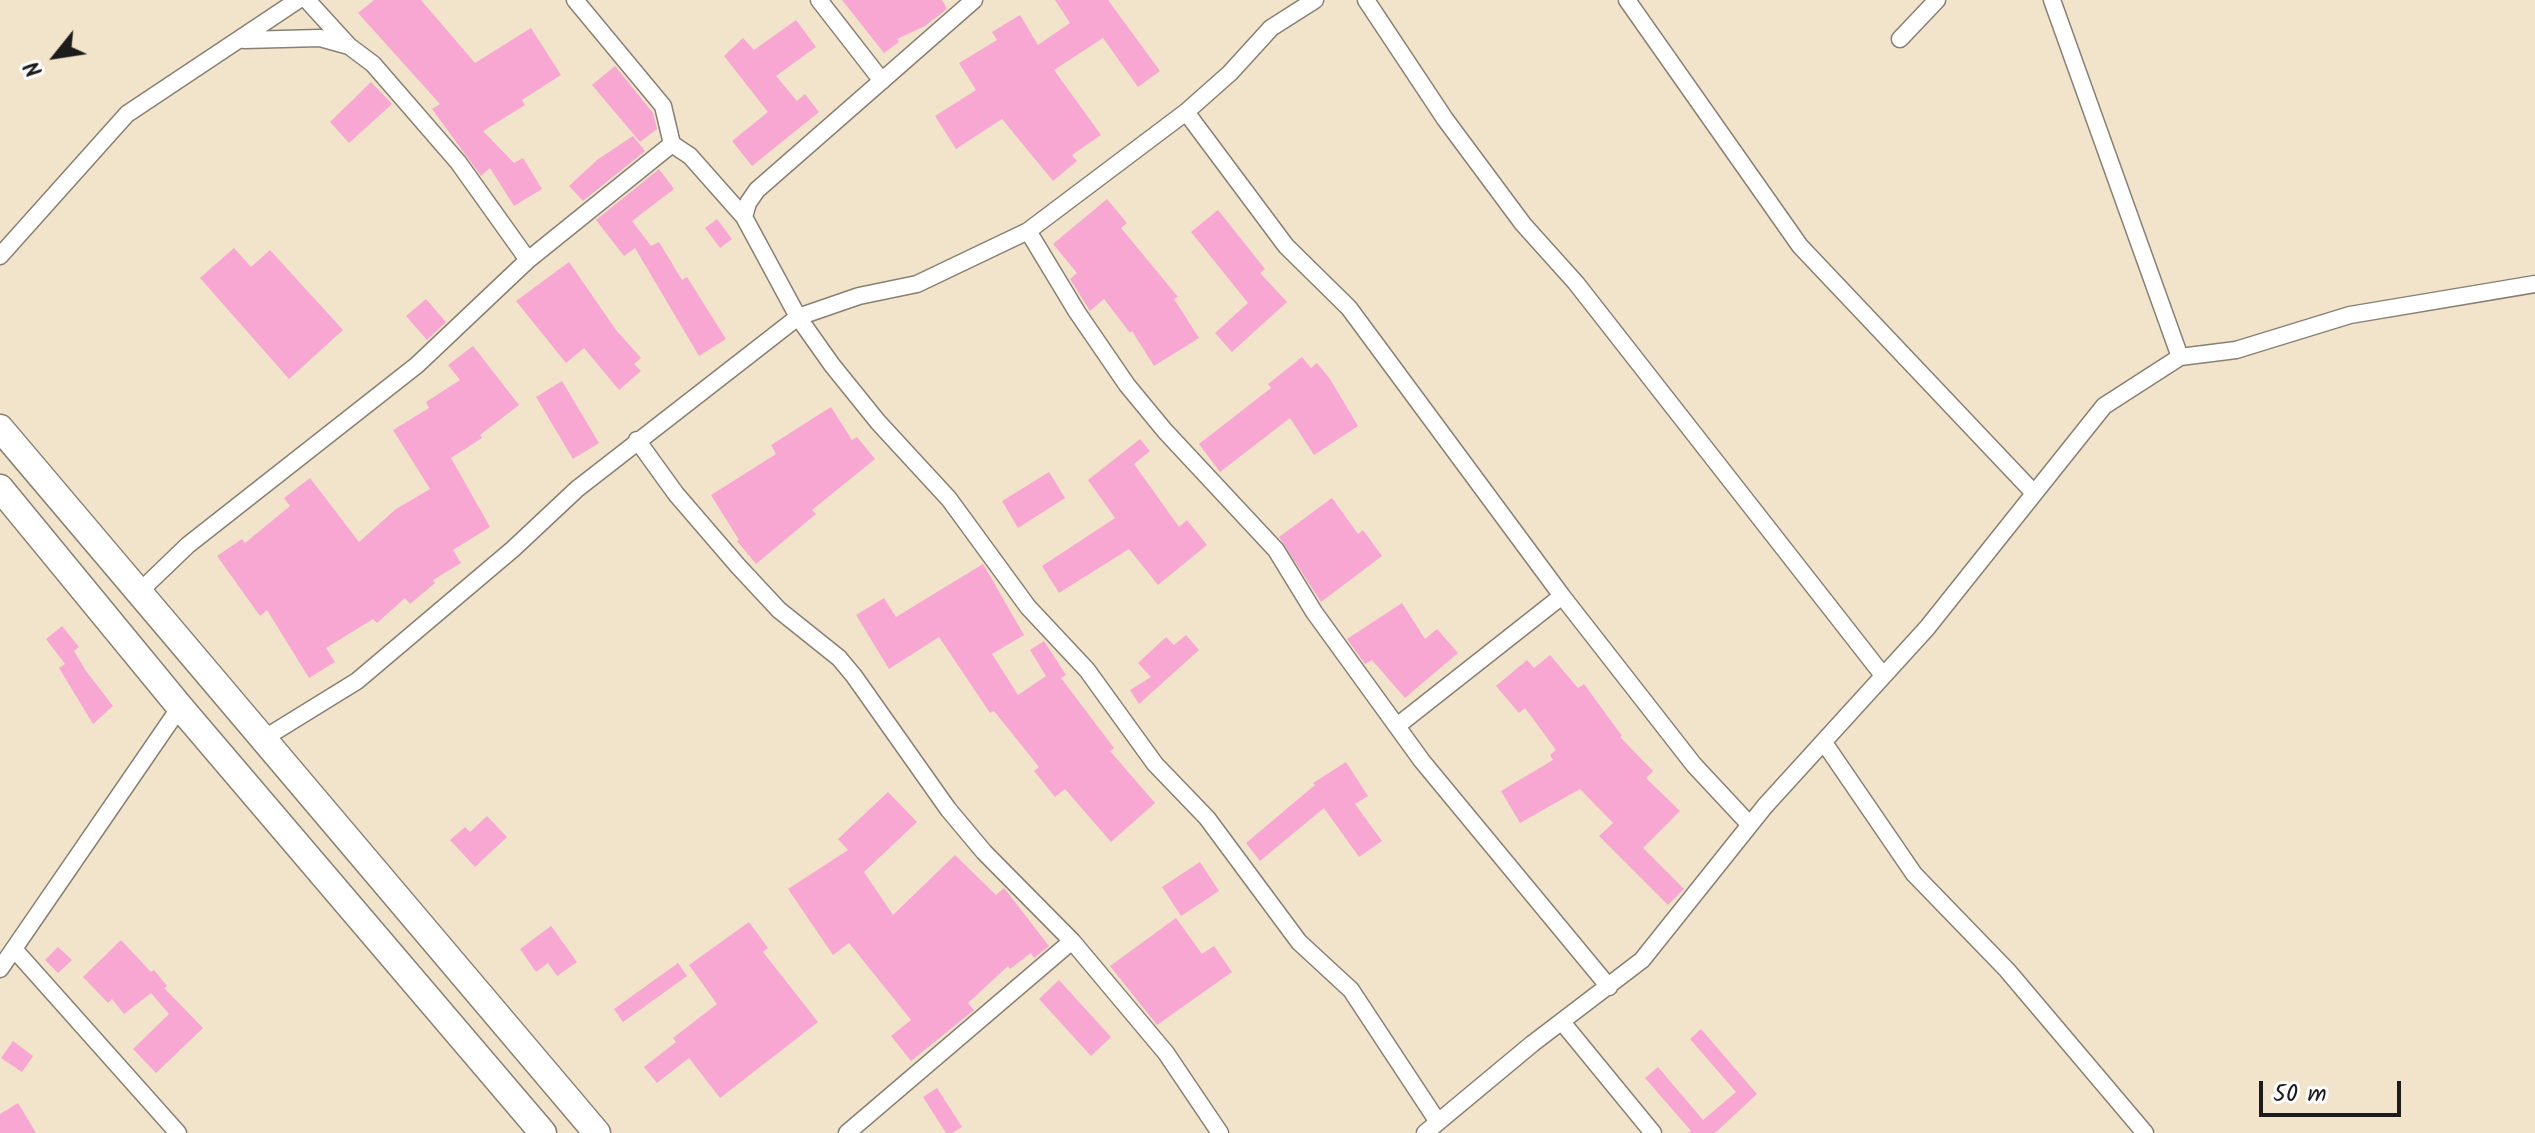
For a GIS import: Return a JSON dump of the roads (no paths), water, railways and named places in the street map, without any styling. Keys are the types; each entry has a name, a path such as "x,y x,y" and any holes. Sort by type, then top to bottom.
{"main road":[{"path":"0,428 137,594 597,1133"},
{"path":"0,488 180,707 543,1133"},
{"path":"74,578 105,552"}],"street":[{"path":"0,256 127,114 298,0"},
{"path":"307,0 349,46 373,64 431,129 528,260"},
{"path":"575,0 663,106 672,144 690,156 744,217 798,317 865,407 949,499 1028,607 1087,670 1155,764 1207,818 1265,901 1299,942 1351,990 1432,1128 1642,960 1750,825 1825,744 1882,674 1927,628 2104,406 2180,357 2236,350 2350,315 2535,284"},
{"path":"819,0 882,81"},
{"path":"744,217 748,203 757,190 974,0"},
{"path":"263,739 368,672 637,440 798,317 859,296 917,284 1028,231 1186,112 1230,73 1271,28 1315,0"},
{"path":"1366,0 1445,119 1523,224 1576,283 1882,674"},
{"path":"1627,0 1800,246 2033,492"},
{"path":"1900,39 1937,0"},
{"path":"2052,0 2180,357"},
{"path":"241,40 320,38 349,46"},
{"path":"1186,112 1286,246 1349,308 1562,596 1694,765 1750,825"},
{"path":"137,594 188,545 417,365 528,260 672,144"},
{"path":"1028,231 1077,312 1127,385 1165,431 1276,550 1314,612 1397,726 1609,987"},
{"path":"637,440 676,494 779,610 839,658 957,820 1072,941 1166,1053 1220,1133"},
{"path":"1397,726 1562,596"},
{"path":"0,969 180,707"},
{"path":"1825,744 1914,874 2007,970 2145,1133"},
{"path":"847,1133 1072,941"},
{"path":"14,949 178,1133"},
{"path":"1562,1022 1653,1133"}]}
